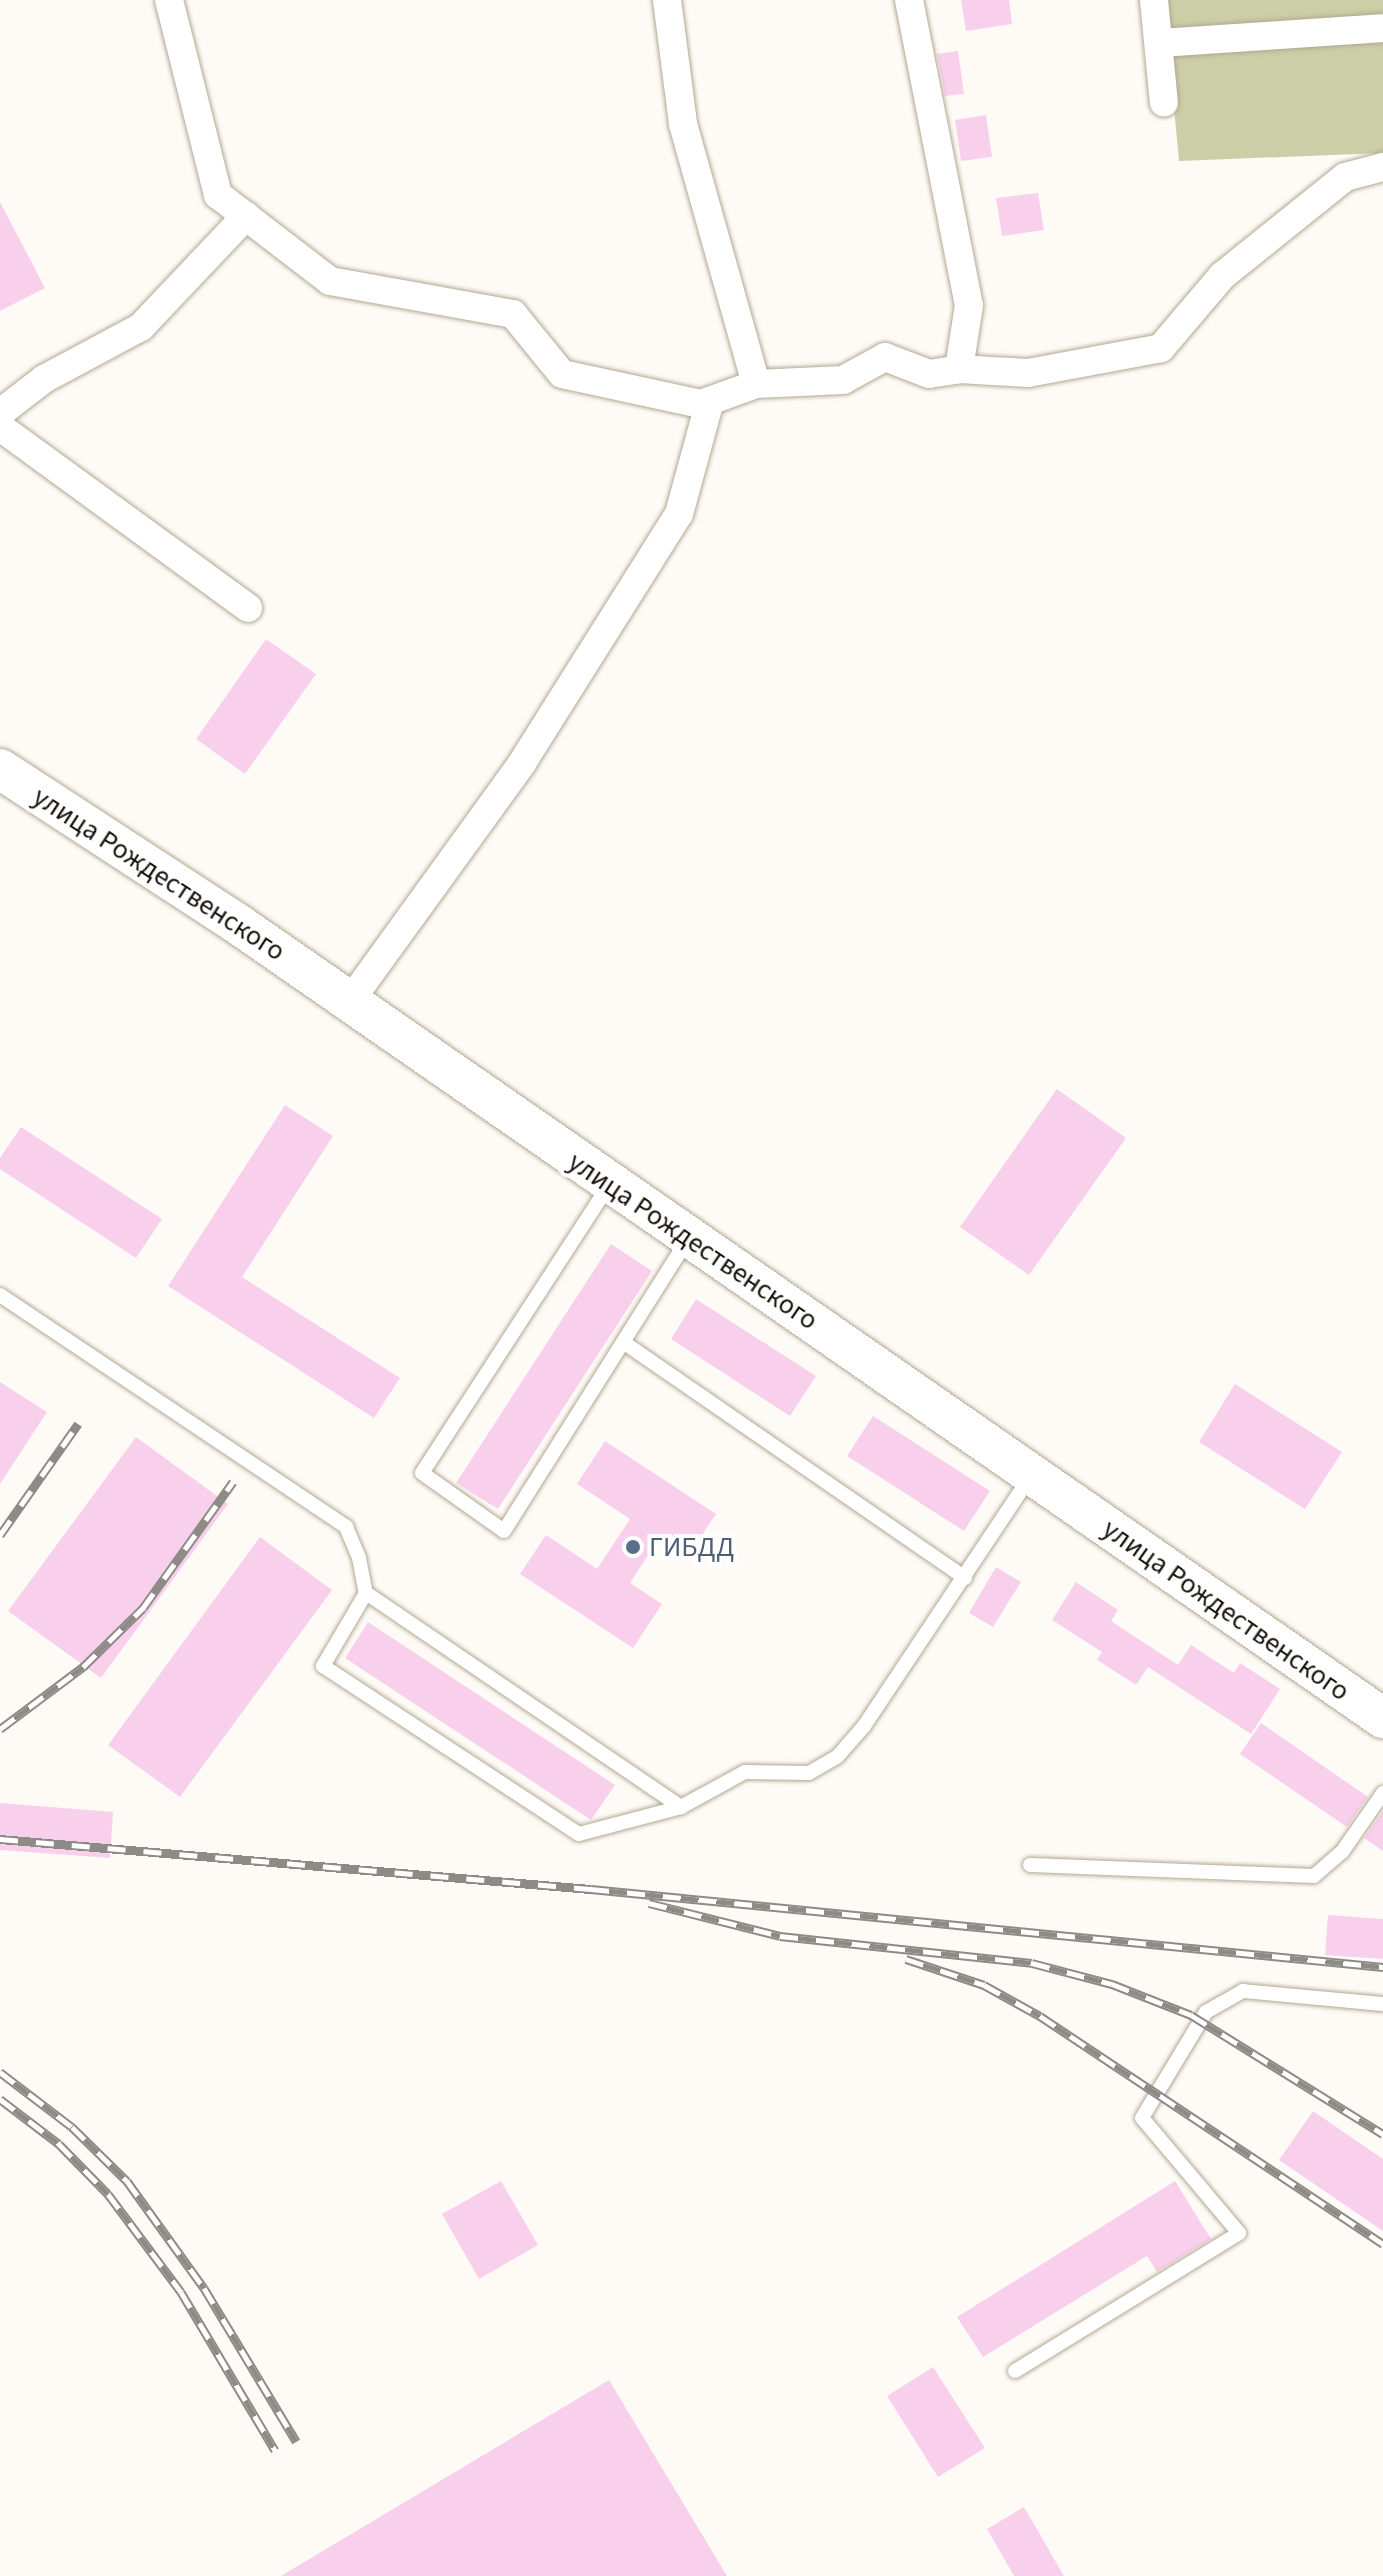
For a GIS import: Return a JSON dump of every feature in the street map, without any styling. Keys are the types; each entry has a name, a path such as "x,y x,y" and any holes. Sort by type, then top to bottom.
{"main road":[{"name":"улица Рождественского","path":"0,769 350,1001 609,1185 689,1236 1383,1718"}],"street":[{"path":"169,0 218,195 330,281 513,314 562,374 701,404 756,384 843,380 885,357 929,374 959,369 1028,373 1161,348 1222,276 1345,177 1383,167"},
{"path":"667,0 683,124 756,384"},
{"path":"909,0 969,305 959,369"},
{"path":"1154,0 1164,103"},
{"path":"1159,43 1383,28"},
{"path":"0,413 44,379 141,327 246,216"},
{"path":"350,1001 522,763 679,514 710,401"},
{"path":"0,427 248,608"}],"lane":[{"path":"609,1185 422,1473 504,1531 626,1344 689,1236"},
{"path":"0,1295 346,1527 366,1593 681,1807"},
{"path":"626,1344 965,1578"},
{"path":"366,1593 323,1666 579,1834 681,1807 745,1772 809,1773 837,1757 965,1578 1032,1475"},
{"path":"1030,1865 1314,1876 1342,1852 1383,1793"},
{"path":"1015,2371 1239,2233 1142,2118 1206,2012 1243,1991 1383,2004"}],"green space":[{"path":"1164,0 1383,0 1383,153 1179,161"}],"building":[{"path":"961,0 1009,0 1012,24 966,31"},
{"path":"958,51 964,94 945,96 937,54"},
{"path":"986,115 992,157 961,161 955,120"},
{"path":"1038,193 1044,230 1002,236 996,198"},
{"path":"0,202 45,288 0,311"},
{"path":"266,639 316,674 245,774 196,739"},
{"path":"1057,1089 1126,1138 1029,1275 960,1227"},
{"path":"285,1105 333,1136 242,1277 400,1378 374,1418 168,1286"},
{"path":"21,1127 162,1219 136,1258 0,1169 0,1158"},
{"path":"611,1244 652,1271 498,1509 456,1483"},
{"path":"696,1299 816,1376 790,1416 671,1339"},
{"path":"0,1382 47,1412 0,1484"},
{"path":"1235,1384 1342,1452 1305,1509 1199,1442"},
{"path":"873,1416 990,1491 964,1531 847,1456"},
{"path":"136,1437 228,1504 101,1678 8,1611"},
{"name":"ГИБДД","path":"605,1441 716,1514 688,1556 660,1537 630,1583 662,1604 633,1648 520,1574 546,1535 597,1569 630,1519 577,1484"},
{"path":"260,1537 332,1590 180,1797 108,1745"},
{"path":"996,1567 1021,1582 993,1627 969,1613"},
{"path":"1076,1582 1118,1610 1111,1621 1178,1665 1191,1645 1234,1673 1240,1663 1280,1689 1251,1734 1148,1667 1136,1685 1097,1660 1102,1652 1052,1620"},
{"path":"368,1622 615,1785 591,1820 345,1658"},
{"path":"1261,1723 1368,1797 1347,1827 1240,1754"},
{"path":"0,1803 113,1812 110,1858 0,1850"},
{"path":"1383,1811 1383,1851 1364,1838"},
{"path":"1328,1915 1383,1919 1383,1959 1325,1955"},
{"path":"1313,2111 1383,2159 1383,2231 1279,2160"},
{"path":"501,2181 538,2245 479,2279 442,2214"},
{"path":"1175,2181 1211,2239 1157,2272 1147,2256 983,2357 957,2317"},
{"path":"933,2367 985,2448 938,2477 887,2396"},
{"path":"609,2380 727,2576 281,2576"},
{"path":"1024,2507 1064,2576 1014,2576 987,2529"}],"railway":[{"path":"0,1535 78,1424"},
{"path":"0,1729 83,1667 143,1608 233,1482"},
{"path":"0,1839 591,1889 1383,1967"},
{"path":"649,1903 780,1936 1032,1963 1112,1984 1191,2015 1383,2134"},
{"path":"906,1959 984,1985 1040,2016 1383,2244"},
{"path":"0,2072 72,2127 127,2181 204,2288 296,2441"},
{"path":"0,2099 59,2144 108,2194 181,2292 275,2450"}],"place":[{"name":"ГИБДД","path":"633,1547"}]}
